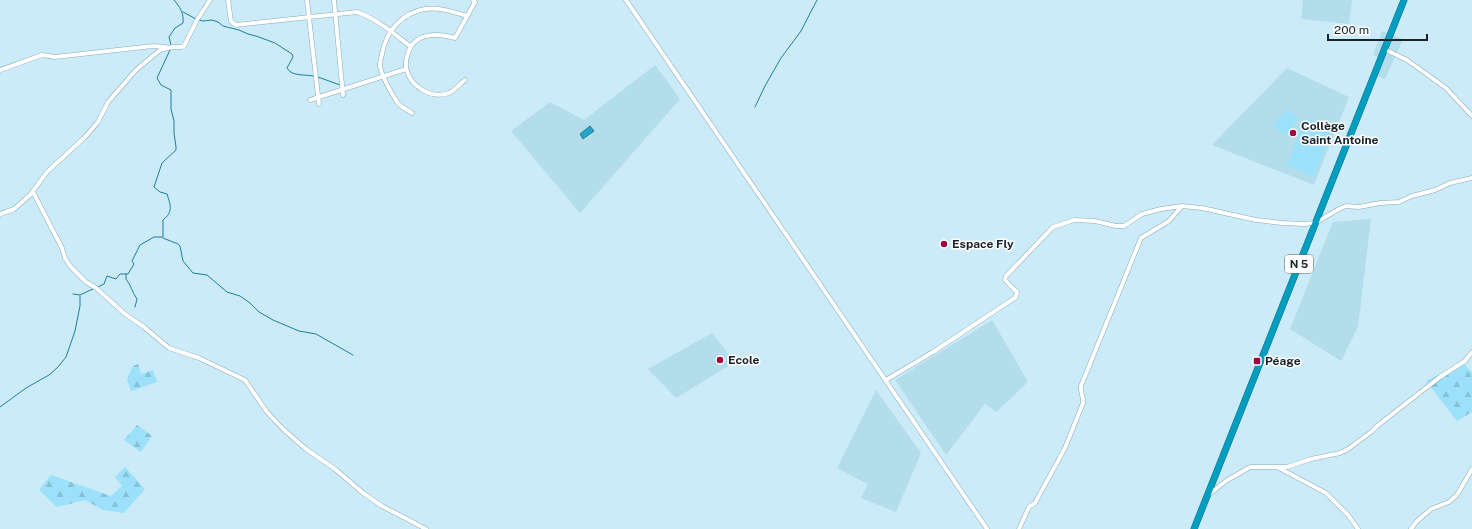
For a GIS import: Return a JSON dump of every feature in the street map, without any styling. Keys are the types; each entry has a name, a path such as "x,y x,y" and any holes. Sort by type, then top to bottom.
{"highway":[{"name":"N 5","path":"1194,529 1404,0"}],"street":[{"path":"0,70 44,54 55,58 153,46 181,48 184,46 197,20 210,0"},
{"path":"228,0 231,21 236,25 357,12 365,14 391,31 411,47"},
{"path":"307,0 319,104"},
{"path":"334,0 343,96"},
{"path":"465,80 449,93 431,94 413,83 406,69 407,58 411,47 421,38 428,35 438,34 455,38 475,2 473,0"},
{"path":"626,0 987,529"},
{"path":"412,113 398,103 383,77 380,65 382,53 385,42 391,31 398,22 406,16 426,9 447,10 467,16"},
{"path":"0,214 14,209 33,192 47,172 85,137 98,122 108,102 130,77 160,50 168,47"},
{"path":"1384,49 1407,60 1446,88 1472,116"},
{"path":"310,100 406,69"},
{"path":"886,380 933,352 1016,297 1017,292 1005,280 1006,276 1053,227 1078,219 1116,226 1124,226 1142,214 1182,206 1202,208 1256,220 1278,223 1315,223 1346,206 1358,207 1380,203 1398,202 1412,196 1435,190 1450,183 1472,178"},
{"path":"33,192 62,248 67,262 86,282 96,288 124,314 144,326 169,348 199,358 245,380 267,412 283,429 306,449 335,469 382,506 426,529"},
{"path":"1019,529 1029,508 1035,503 1066,448 1084,401 1080,390 1081,386 1141,238 1168,221 1182,206"},
{"path":"1208,495 1226,481 1250,467 1288,467 1348,449 1431,384 1465,361 1472,352"},
{"path":"1279,468 1326,493 1348,515 1358,529"},
{"path":"1411,529 1417,521 1431,509 1449,502 1457,495 1472,469"}],"shaded area":[{"path":"1303,0 1352,0 1349,24 1301,19"},
{"path":"1382,31 1403,39 1385,79 1374,75 1381,58 1373,55"},
{"path":"655,65 680,99 580,213 511,131 550,102 584,120"},
{"path":"1287,68 1349,97 1314,185 1212,145"},
{"path":"1371,219 1358,327 1341,361 1290,329 1333,222"},
{"path":"992,320 1028,382 996,412 985,404 946,455 895,380"},
{"path":"712,333 735,362 676,398 648,369"},
{"path":"876,390 921,453 896,512 861,498 868,484 837,468"}],"green space":[{"path":"1286,109 1298,118 1286,136 1273,126"},
{"path":"1305,118 1333,129 1314,177 1287,165"},
{"path":"1463,363 1472,372 1472,412 1457,421 1426,381"},
{"path":"138,364 141,374 153,370 157,382 131,391 127,379 133,366"},
{"path":"137,425 152,436 141,452 124,440"},
{"path":"125,467 145,489 124,513 103,510 85,500 57,507 39,490 51,475 111,496 122,486 115,477"}],"water":[{"path":"590,126 594,131 583,139 580,134"}],"waterway":[{"path":"171,45 169,37 175,28 183,23 181,10 174,0"},
{"path":"755,107 781,58 801,31 817,0"},
{"path":"183,12 196,19"},
{"path":"199,20 212,20 223,26 275,43 292,54 293,57 287,68 289,71 295,74 313,76"},
{"path":"98,287 104,284 107,276 116,279 120,274 128,274 134,264 132,261 140,245 154,237 163,237 163,220 170,211 170,205 167,194 160,192 154,187 162,163 176,150 176,147 174,121 171,109 171,90 161,85 157,78 170,50"},
{"path":"318,77 340,85"},
{"path":"163,238 180,246 183,261 193,273 207,275 227,292 240,296 259,312 273,320 299,331 316,334 353,355"},
{"path":"126,274 126,279 137,299 135,307"},
{"path":"73,294 80,295 95,288"},
{"path":"0,407 26,388 49,375 66,357 75,331 80,306 80,296"}],"place":[{"name":"Collège Saint Antoine","path":"1293,133"},
{"name":"Espace Fly","path":"944,244"},
{"name":"Ecole","path":"720,360"},
{"name":"Péage","path":"1257,361"}]}
